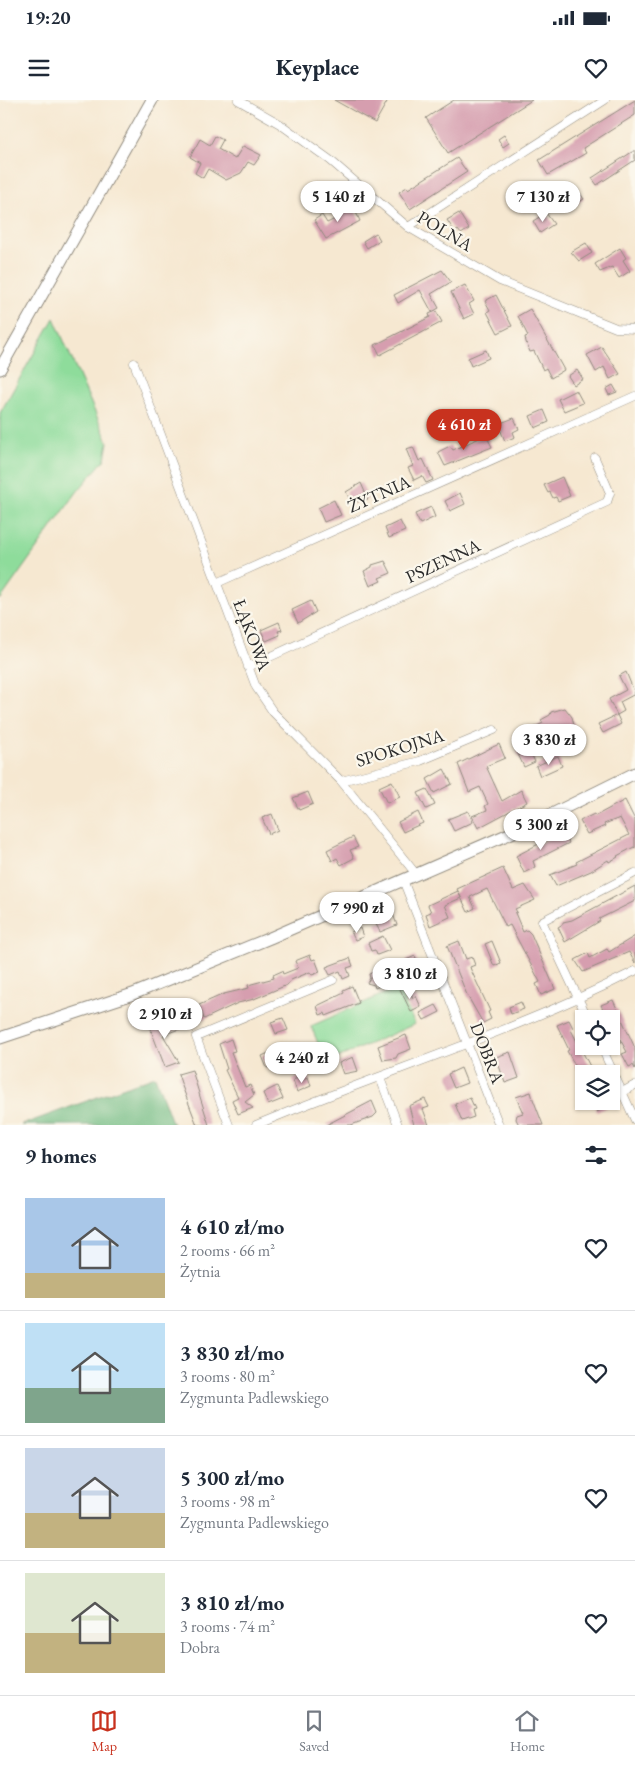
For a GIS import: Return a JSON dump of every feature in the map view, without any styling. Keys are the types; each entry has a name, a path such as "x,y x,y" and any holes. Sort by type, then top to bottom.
{"street":[{"path":"0,369 152,100"},
{"name":"POLNA","path":"238,100 280,124 330,160 408,227 500,282 616,328 635,329"},
{"path":"408,227 605,100"},
{"name":"ŁĄKOWA","path":"134,363 256,687 273,712 341,781 416,874"},
{"name":"ŻYTNIA","path":"216,583 635,396"},
{"name":"PSZENNA","path":"248,667 607,502 610,493 595,458"},
{"name":"SPOKOJNA","path":"341,781 420,761 494,730"},
{"path":"0,1038 133,994 270,938 532,824 635,773"},
{"path":"583,1010 542,922 635,873"},
{"name":"DOBRA","path":"403,880 499,1125"},
{"path":"256,1125 332,1093 380,1078 578,1000 635,971"},
{"path":"229,1125 196,1037 332,980"},
{"path":"604,1055 635,1120"},
{"path":"380,1078 398,1125"},
{"path":"622,1092 635,1085"}],"green space":[{"path":"54,318 108,442 105,459 77,492 0,600 0,413"},
{"path":"397,988 415,1024 326,1063 311,1026"},
{"path":"155,1076 173,1125 21,1125"}],"building":[{"path":"334,100 388,100 375,123"},
{"path":"454,100 532,100 448,153 426,118"},
{"path":"635,100 635,115 583,148 586,153 548,175 539,160"},
{"path":"504,135 509,143 503,147 498,139"},
{"path":"215,136 223,140 218,149 235,159 243,146 261,155 254,165 248,162 241,173 226,180 208,169 203,178 195,173 200,163 190,157 200,139 210,145"},
{"path":"635,150 635,160 597,185 592,178"},
{"path":"457,158 467,172 410,209 399,192 407,187 408,189"},
{"path":"576,188 584,199 573,206 570,202 566,205 561,198"},
{"path":"353,206 360,221 326,239 314,220 322,215 327,223 341,216 339,213"},
{"path":"459,213 469,229 461,234 458,230 455,232 447,220"},
{"path":"546,213 554,224 540,233 533,221"},
{"path":"376,233 380,240 367,248 363,241"},
{"path":"586,243 592,253 579,261 571,252"},
{"path":"620,248 626,258 623,260 630,271 619,278 612,267 600,272 595,264"},
{"path":"442,270 451,282 431,294 439,308 432,312 420,290 398,303 394,295"},
{"path":"465,285 474,301 469,304 474,314 464,319 451,292"},
{"path":"496,295 512,326 498,333 487,312 490,310 485,301"},
{"path":"530,309 564,370 551,378 546,368 543,370 534,351 530,352 525,337 528,336 518,316"},
{"path":"436,311 442,322 380,355 375,345 430,317 429,314"},
{"path":"602,347 620,374 610,379 604,367 596,372 587,355"},
{"path":"486,350 489,358 471,366 468,358"},
{"path":"577,370 583,379 574,385 568,376"},
{"path":"613,385 617,392 609,395 606,389"},
{"path":"576,390 583,403 564,411 558,399"},
{"path":"544,410 549,422 535,428 530,416"},
{"path":"514,418 519,429 513,432 515,437 505,441 498,424"},
{"path":"486,435 492,447 445,466 438,452 450,446 453,450"},
{"path":"413,447 419,461 423,459 433,480 426,483 422,476 414,480 408,468 413,466 406,449"},
{"path":"562,477 570,496 558,501 556,497 553,498 550,492 548,493 544,485"},
{"path":"361,483 368,499 352,503 346,492"},
{"path":"460,493 465,504 450,511 445,501"},
{"path":"334,500 341,515 324,522 318,508"},
{"path":"431,507 435,517 420,524 415,514"},
{"path":"400,521 405,531 389,538 385,528"},
{"path":"385,561 391,573 379,578 381,581 370,586 364,571 372,567 372,565"},
{"path":"311,601 316,612 298,623 292,610"},
{"path":"279,622 282,630 278,631 280,635 266,641 261,630"},
{"path":"626,672 635,694 620,702 624,711 617,715 609,699 626,690 619,676"},
{"path":"565,708 572,717 574,725 549,736 548,733 534,739 529,730 543,723 541,720 550,715 551,712"},
{"path":"617,715 621,724 603,733 598,724"},
{"path":"499,744 505,758 486,766 502,801 521,790 527,802 478,828 472,816 487,810 485,806 488,804 480,787 469,792 458,764"},
{"path":"528,747 535,762 524,767 517,752"},
{"path":"558,756 562,766 540,776 536,766"},
{"path":"444,769 452,784 434,793 427,779"},
{"path":"392,781 400,797 387,803 379,787"},
{"path":"427,789 435,805 426,809 418,793"},
{"path":"308,792 313,804 299,810 293,798"},
{"path":"625,800 635,820 635,848 609,862 608,860 591,871 556,886 550,875 577,864 576,862 629,835 620,818 604,824 605,826 587,834 580,821 594,814 595,816"},
{"path":"468,811 473,822 454,831 448,819"},
{"path":"418,812 423,823 403,832 398,822"},
{"path":"272,814 278,830 269,834 262,818"},
{"path":"563,831 569,843 533,861 535,867 524,873 516,856"},
{"path":"353,837 358,847 350,850 354,858 341,865 337,858 332,861 327,850"},
{"path":"503,868 513,890 525,885 535,900 515,909 517,912 515,913 523,932 527,930 531,934 555,989 541,995 536,984 540,982 510,925 506,927 487,889 470,897 475,908 468,912 457,889"},
{"path":"635,886 635,901 599,919 600,921 565,942 558,927 563,922 572,920"},
{"path":"458,891 461,898 445,905 450,917 430,926 426,914 431,912 428,905"},
{"path":"393,914 397,925 380,932 376,924"},
{"path":"360,928 363,937 355,940 351,932"},
{"path":"383,936 390,950 377,955 375,950 371,951 368,943"},
{"path":"635,936 635,963 629,952 583,972 575,960 588,953 590,958 607,949 609,952"},
{"path":"459,941 466,959 472,957 475,965 470,967 490,1011 488,1012 491,1019 483,1023 467,995 447,946"},
{"path":"492,941 501,963 494,966 485,944"},
{"path":"310,955 312,960 315,959 320,972 312,975 310,972 291,980 287,985 254,999 238,1003 204,1019 199,1005 224,994 249,988 248,985 274,978 273,975 282,971 283,974 298,968 295,961"},
{"path":"415,956 421,970 409,975 406,960"},
{"path":"350,958 353,966 347,968 350,976 343,979 340,971 330,975 326,967"},
{"path":"382,968 388,982 375,988 374,985 367,983 370,978 369,974"},
{"path":"352,986 359,1003 326,1016 325,1013 320,1015 317,1006 344,993 343,990"},
{"path":"407,986 413,998 416,996 421,1007 411,1012 400,989"},
{"path":"613,1000 618,1010 604,1010 601,1005"},
{"path":"521,1002 524,1009 511,1014 509,1007"},
{"path":"436,1005 440,1012 424,1020 420,1013"},
{"path":"620,1015 635,1048 635,1069 633,1065 629,1067 622,1054 627,1052 620,1039"},
{"path":"283,1018 288,1030 276,1034 271,1022"},
{"path":"178,1019 182,1028 163,1035 179,1062 165,1067 149,1025 163,1020 165,1024"},
{"path":"569,1020 575,1038 575,1055 584,1055 589,1065 575,1065 567,1051 569,1050 557,1025"},
{"path":"406,1035 411,1049 398,1054 396,1058 383,1060 378,1046"},
{"path":"231,1039 235,1051 231,1052 245,1087 250,1085 254,1095 245,1102 253,1108 238,1114 232,1100 238,1097 225,1070 227,1069 219,1044"},
{"path":"275,1050 280,1063 267,1068 262,1056"},
{"path":"510,1052 519,1078 505,1083 496,1057"},
{"path":"353,1057 358,1071 343,1074 339,1063"},
{"path":"461,1068 467,1083 454,1088 448,1074"},
{"path":"192,1070 209,1125 197,1125 178,1074"},
{"path":"302,1076 303,1079 308,1077 311,1086 297,1092 293,1080"},
{"path":"277,1086 283,1099 268,1105 263,1093"},
{"path":"531,1092 543,1125 519,1125 516,1119 517,1115 523,1113 516,1097"},
{"path":"470,1098 475,1109 472,1110 474,1117 462,1121 455,1104"},
{"path":"425,1099 429,1107 423,1109 429,1125 414,1125 409,1106"},
{"path":"372,1101 377,1113 373,1117 351,1125 326,1125"}]}
